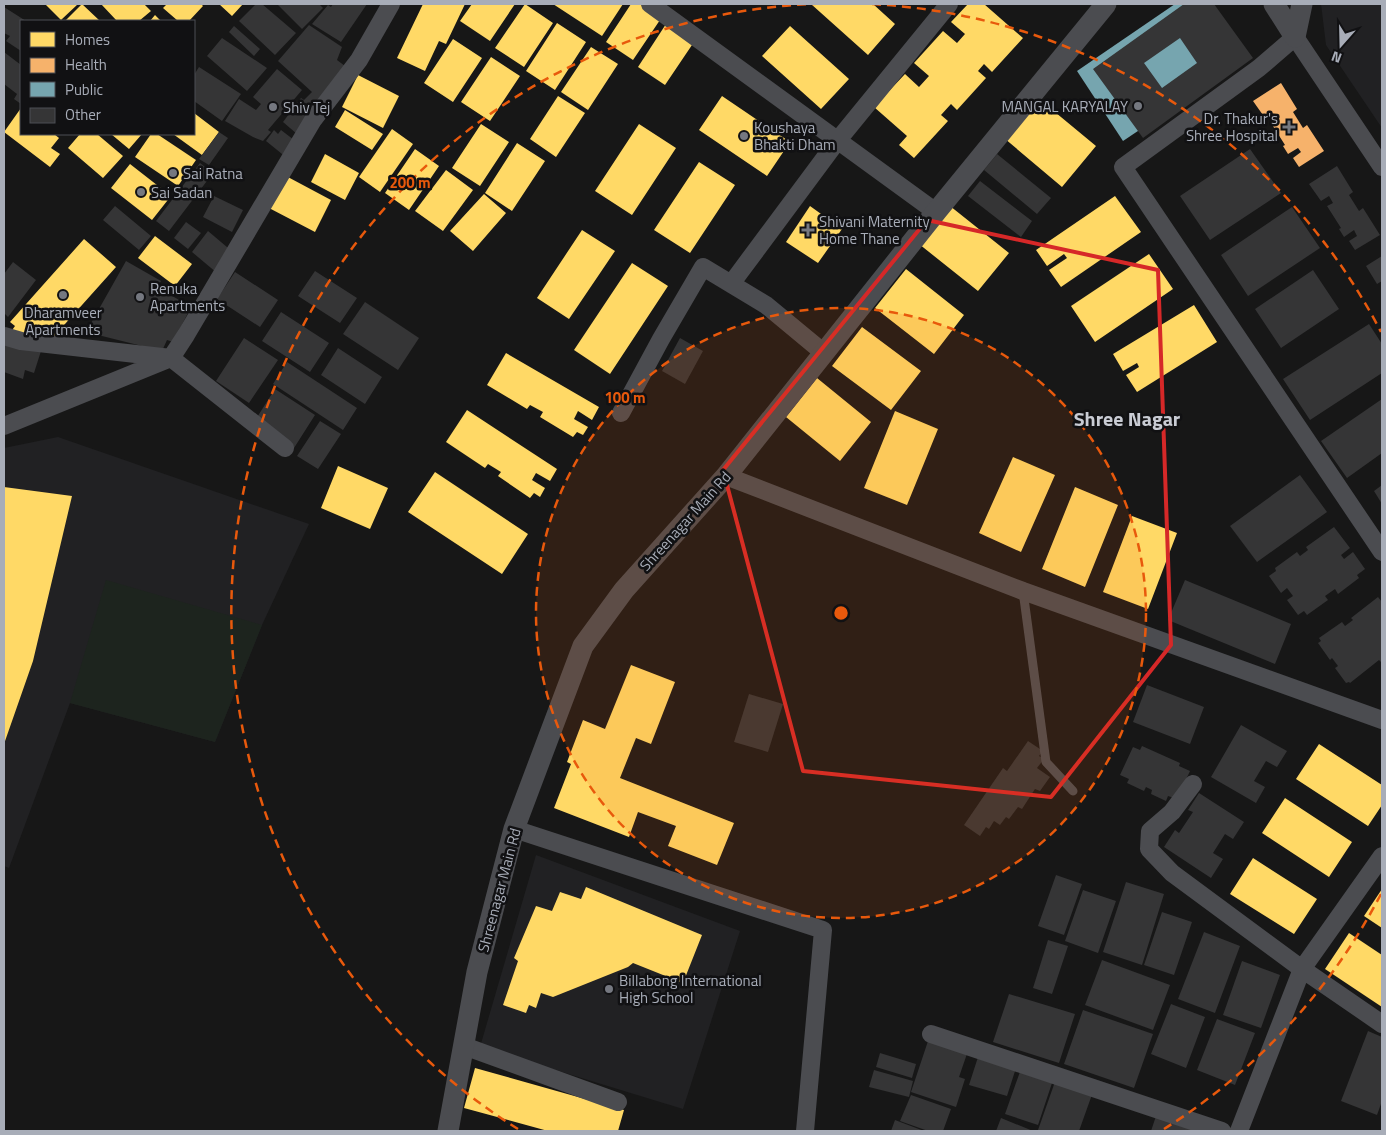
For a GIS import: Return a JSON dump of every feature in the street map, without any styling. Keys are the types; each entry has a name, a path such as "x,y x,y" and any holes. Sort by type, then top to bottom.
{"street":[{"path":"4,426 171,358 313,120 359,60 391,4"},
{"path":"650,4 936,212"},
{"path":"731,284 838,140 949,4"},
{"name":"Shreenagar Main Rd","path":"448,1131 478,972 514,829 583,646 624,590 726,476 936,212 1106,4"},
{"path":"1274,4 1382,167"},
{"path":"1302,4 1295,37 1259,68 1123,167 1382,552"},
{"path":"621,413 703,267 766,305 824,353"},
{"path":"4,336 21,341 171,358 285,448"},
{"path":"726,476 1023,591 1382,720"},
{"path":"1193,784 1172,812 1150,831 1148,849 1172,873 1302,970 1382,1024"},
{"path":"514,829 823,930 805,1131"},
{"path":"1239,1131 1302,970 1382,857"},
{"path":"931,1034 1222,1131"},
{"path":"464,1046 618,1102"}],"lane":[{"path":"1023,591 1046,762 1073,791"}],"highlighted area":[{"path":"927,220 1158,270 1171,645 1051,797 803,771 723,470"}],"shaded area":[{"path":"1321,4 1382,4 1382,128 1326,45"},
{"path":"58,437 309,524 262,625 215,742 70,703 9,868 4,866 4,448"},
{"path":"106,580 262,625 215,742 70,703"},
{"name":"Billabong International High School","path":"536,855 740,931 683,1109 480,1047"}],"building: Homes":[{"path":"45,4 78,4 61,20"},
{"path":"82,4 99,20 66,20"},
{"path":"101,4 144,4 151,11 140,20 116,20"},
{"path":"167,4 201,4 203,6 190,20 177,20 163,8"},
{"path":"219,4 243,4 232,16"},
{"path":"423,4 465,4 446,44 439,41 425,71 397,58"},
{"path":"472,4 515,4 490,41 460,21"},
{"path":"525,4 553,23 524,67 495,48"},
{"path":"553,4 623,4 602,36"},
{"path":"631,4 643,4 662,17 633,60 606,42"},
{"path":"811,4 873,4 895,24 868,55"},
{"path":"968,4 984,4 1023,38 992,72 984,64 978,71 986,78 957,110 951,104 941,115 948,121 914,158 899,145 907,136 874,107 905,74 919,87 929,76 914,63 943,31 957,43 965,34 951,22"},
{"path":"155,15 160,20 151,20"},
{"path":"557,23 586,42 555,90 526,71"},
{"path":"666,24 694,42 665,85 638,67"},
{"path":"790,26 849,79 821,109 762,56"},
{"path":"453,39 482,58 453,102 424,83"},
{"path":"591,47 618,64 588,110 561,92"},
{"path":"491,57 520,76 490,121 461,102"},
{"path":"358,75 399,96 383,128 342,107"},
{"path":"558,96 585,113 556,157 530,139"},
{"name":"Koushaya Bhakti Dham","path":"722,96 790,142 767,176 699,130"},
{"path":"1038,98 1096,146 1062,187 1004,138"},
{"path":"20,109 20,135 55,135 59,138 51,148 60,154 50,167 4,132"},
{"path":"345,110 383,134 372,150 335,127"},
{"path":"195,114 219,132 202,155 174,135 195,135"},
{"path":"481,124 509,142 480,186 452,168"},
{"path":"639,124 676,148 632,215 595,191"},
{"path":"392,129 413,144 380,192 359,177"},
{"path":"79,135 98,135 123,156 103,178 68,148"},
{"path":"112,135 141,135 129,149"},
{"name":"Sai Ratna","path":"150,135 158,135 196,160 178,186 135,157"},
{"path":"517,143 545,161 512,211 485,193"},
{"path":"415,149 439,166 409,210 385,193"},
{"path":"325,154 359,173 345,200 311,182"},
{"path":"699,162 735,185 690,253 654,230"},
{"name":"Sai Sadan","path":"130,164 171,196 152,220 111,188"},
{"path":"446,170 473,190 443,231 415,211"},
{"path":"286,176 331,200 315,232 269,208"},
{"path":"484,194 506,213 473,251 450,231"},
{"path":"1115,196 1141,232 1061,287 1049,270 1067,258 1064,254 1047,266 1036,250"},
{"path":"810,206 842,229 818,263 786,242"},
{"path":"950,206 1009,253 978,291 919,244"},
{"path":"582,230 615,251 569,319 537,298"},
{"path":"155,236 192,264 175,286 138,258"},
{"name":"Dharamveer Apartments","path":"84,239 116,267 48,343 10,333 15,326 10,322"},
{"path":"1149,254 1173,289 1095,342 1071,306"},
{"path":"632,263 668,286 610,374 574,350"},
{"path":"906,269 964,315 934,354 875,308"},
{"path":"1194,305 1217,342 1137,392 1126,375 1139,367 1137,363 1123,371 1113,354"},
{"path":"862,327 921,371 891,410 832,366"},
{"path":"506,353 599,407 592,420 578,411 574,419 588,427 583,435 577,432 573,437 540,417 543,412 530,405 527,409 487,385"},
{"path":"817,378 871,422 840,461 786,417"},
{"path":"467,410 557,469 550,481 536,473 532,480 545,488 540,497 534,493 530,498 498,476 501,472 488,464 485,468 446,442"},
{"path":"895,411 938,429 907,505 864,488"},
{"path":"1013,457 1055,475 1021,552 979,533"},
{"path":"338,466 388,488 370,529 321,508"},
{"path":"435,472 528,534 502,574 408,512"},
{"path":"4,487 72,496 33,661 4,744"},
{"path":"1075,487 1118,505 1085,587 1042,569"},
{"path":"1132,516 1177,533 1148,609 1103,592"},
{"path":"631,665 675,682 651,744 636,738 620,778 734,823 717,865 668,846 676,826 638,812 629,837 554,808 571,764 567,762 583,720 605,729"},
{"path":"1319,744 1382,785 1382,805 1368,826 1296,779"},
{"path":"1285,798 1352,842 1329,877 1262,833"},
{"path":"1253,858 1317,899 1294,934 1230,894"},
{"path":"586,887 702,935 683,983 633,963 628,967 553,997 541,993 536,1008 529,1005 526,1013 503,1005 518,961 514,958 536,906 552,911 560,892 581,899"},
{"path":"1382,889 1382,928 1364,916"},
{"path":"1349,933 1382,955 1382,1007 1325,969"},
{"path":"475,1068 624,1110 618,1131 548,1131 464,1108"}],"building: Health":[{"path":"1281,83 1297,109 1293,112 1303,128 1307,125 1324,151 1299,167 1293,158 1301,152 1298,148 1288,154 1283,146 1285,145 1271,123 1277,120 1273,113 1265,118 1253,101"}],"building: Public":[{"name":"MANGAL KARYALAY","path":"1175,4 1203,4 1241,62 1123,141 1077,71"}],"building: Other":[{"path":"256,4 262,4 296,33 275,55 239,21"},
{"path":"277,4 319,4 323,8 302,29"},
{"path":"333,4 367,4 341,42 312,24 328,5 331,7"},
{"name":"MANGAL KARYALAY","path":"1184,4 1214,4 1253,58 1143,138 1093,69","holes":["1180,38 1197,63 1162,88 1144,63"]},
{"path":"4,7 24,20 20,20 20,50 6,41 10,36 4,33"},
{"path":"309,25 342,47 337,60 345,66 297,134 283,122 301,98 304,100 312,92 278,61"},
{"path":"234,26 260,49 254,56 229,32"},
{"path":"222,38 267,68 247,91 207,56"},
{"path":"4,52 20,64 20,103 14,99 17,94 4,84"},
{"path":"199,67 241,94 222,121 195,102 195,73"},
{"name":"Shiv Tej","path":"277,69 302,90 268,130 271,132 263,141 225,121 239,99 256,110 261,104 253,97"},
{"path":"274,130 278,134 281,130 298,143 287,158 266,141"},
{"path":"219,132 228,138 209,165 199,159"},
{"path":"1250,149 1281,193 1210,240 1180,196"},
{"path":"997,154 1051,198 1037,214 984,170"},
{"path":"200,163 213,173 169,231 156,221"},
{"path":"1337,166 1353,192 1349,195 1359,211 1363,208 1380,235 1355,250 1349,241 1357,236 1354,230 1344,237 1339,229 1341,228 1327,206 1333,203 1329,196 1321,201 1309,184"},
{"path":"980,181 1032,221 1021,237 968,196"},
{"path":"214,196 243,210 232,232 203,217"},
{"path":"115,206 151,236 139,250 103,220"},
{"path":"1292,207 1320,248 1248,296 1221,255"},
{"path":"186,222 201,233 188,249 174,238"},
{"path":"208,231 234,253 217,273 192,252"},
{"path":"1382,256 1382,281 1377,284 1366,266"},
{"name":"Renuka Apartments","path":"126,261 161,281 157,287 191,307 173,342 167,340 162,351 86,332"},
{"path":"13,262 36,280 8,317 4,313 4,274"},
{"path":"1313,270 1339,309 1281,348 1255,309"},
{"path":"315,271 357,298 340,323 298,296"},
{"path":"235,272 278,300 260,327 217,299"},
{"path":"365,302 419,338 398,370 343,334"},
{"path":"281,312 329,343 310,372 262,341"},
{"path":"1369,324 1382,344 1382,373 1310,420 1283,379"},
{"path":"4,338 41,351 34,373 25,370 23,379 4,372"},
{"path":"244,338 278,360 249,403 216,381"},
{"path":"680,338 703,351 685,384 662,371"},
{"path":"338,348 382,377 365,404 321,375"},
{"path":"287,362 357,408 343,430 273,384"},
{"path":"275,389 315,415 294,448 254,422"},
{"path":"1382,399 1382,453 1347,478 1321,441"},
{"path":"320,421 341,434 318,469 297,456"},
{"path":"1300,475 1327,512 1257,562 1230,526"},
{"path":"1382,485 1382,504 1374,491"},
{"path":"1334,527 1350,548 1341,555 1344,559 1353,552 1365,569 1357,575 1359,578 1338,594 1335,589 1325,596 1328,600 1307,615 1304,611 1298,615 1287,600 1293,596 1287,588 1281,593 1269,576 1276,571 1275,568 1297,552 1300,556 1308,550 1306,547"},
{"path":"1185,580 1291,624 1275,664 1168,620"},
{"path":"1378,597 1382,602 1382,663 1379,660 1350,683 1346,683 1335,668 1338,666 1332,658 1330,660 1318,643 1321,641 1319,638 1342,622 1345,626 1353,620 1351,618"},
{"path":"1147,685 1204,707 1190,744 1133,722"},
{"path":"749,694 783,704 768,752 734,742"},
{"path":"1241,725 1287,751 1277,767 1266,761 1254,781 1265,787 1256,803 1211,777"},
{"path":"1028,741 1043,751 1039,756 1044,759 1037,768 1050,777 1040,791 1035,789 1022,809 1018,807 1009,819 1006,817 1000,825 994,821 989,829 986,827 980,836 964,825 1003,768 1007,771"},
{"path":"1142,746 1180,763 1179,766 1190,771 1177,799 1168,796 1166,801 1151,794 1152,790 1146,787 1144,791 1127,783 1129,779 1120,775 1133,747 1140,750"},
{"path":"1199,793 1244,822 1233,839 1225,834 1213,853 1223,859 1211,878 1164,847 1175,830 1179,833 1193,812 1188,810"},
{"path":"1056,875 1082,884 1064,935 1038,926"},
{"path":"1126,882 1164,894 1142,965 1103,952"},
{"path":"1083,890 1116,901 1098,953 1065,941"},
{"path":"1162,912 1192,922 1174,975 1144,965"},
{"path":"1204,932 1240,946 1215,1013 1178,999"},
{"path":"1048,940 1068,946 1052,994 1033,988"},
{"path":"1102,960 1170,985 1153,1030 1085,1005"},
{"path":"1242,961 1280,975 1261,1028 1223,1015"},
{"path":"1009,994 1075,1014 1059,1063 993,1042"},
{"path":"1171,1004 1205,1017 1186,1068 1151,1054"},
{"path":"1083,1010 1153,1034 1134,1088 1064,1064"},
{"path":"1217,1019 1255,1033 1235,1085 1197,1070"},
{"path":"1368,1031 1382,1037 1382,1101 1377,1115 1341,1101"},
{"path":"930,1035 969,1048 959,1077 965,1079 956,1107 911,1092"},
{"path":"880,1053 916,1064 912,1078 876,1067"},
{"path":"978,1057 1016,1068 1007,1096 969,1085"},
{"path":"1022,1066 1054,1077 1038,1125 1005,1114"},
{"path":"874,1070 913,1081 909,1097 869,1087"},
{"path":"1057,1076 1094,1089 1079,1131 1038,1130"},
{"path":"911,1095 951,1109 943,1131 928,1131 900,1121"},
{"path":"1159,1107 1195,1120 1191,1131 1151,1131"},
{"path":"1001,1118 1033,1131 996,1131"},
{"path":"895,1120 924,1131 891,1131"}],"place":[{"name":"MANGAL KARYALAY","path":"1138,106"},
{"name":"Shiv Tej","path":"273,107"},
{"name":"Dr. Thakur's Shree Hospital","path":"1289,127"},
{"name":"Koushaya Bhakti Dham","path":"744,136"},
{"name":"Sai Ratna","path":"173,173"},
{"name":"Sai Sadan","path":"141,192"},
{"name":"Shivani Maternity Home Thane","path":"808,230"},
{"name":"Dharamveer Apartments","path":"63,295"},
{"name":"Renuka Apartments","path":"140,297"},
{"name":"Billabong International High School","path":"609,989"}],"district":[{"name":"Shree Nagar","path":"1127,418"}]}
